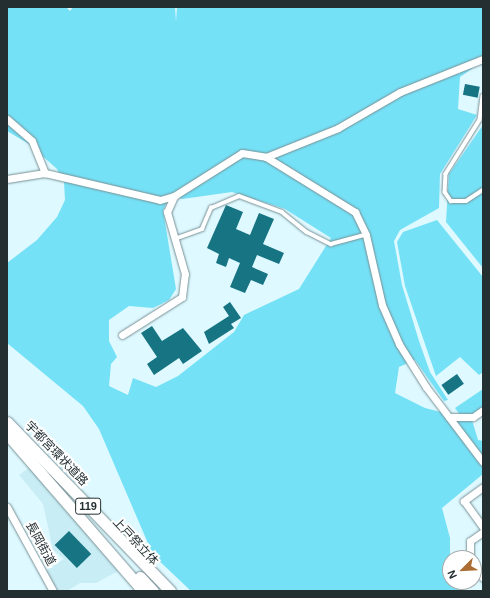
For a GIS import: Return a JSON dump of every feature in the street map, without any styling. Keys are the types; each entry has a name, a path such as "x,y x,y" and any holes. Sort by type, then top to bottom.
{"highway":[{"name":"宇都宮環状道路","path":"7,422 52,475 143,591"},
{"name":"宇都宮環状道路","path":"7,434 52,475 170,591"},
{"name":"上戸祭立体","path":"52,475 153,591"},
{"name":"上戸祭立体","path":"52,475 162,591"}],"street":[{"path":"266,157 338,128 400,92 483,59"},
{"path":"7,119 32,141 45,173"},
{"path":"7,179 45,173 160,200 174,196 242,153 266,157 354,212 366,235 382,304 399,344 449,417 483,462"},
{"path":"122,335 182,297 185,274 167,212 174,196"},
{"path":"449,417 473,417 483,410"},
{"path":"483,487 464,501 483,528"},
{"name":"長岡街道","path":"7,508 53,591"},
{"path":"470,550 470,541 483,532"}],"lane":[{"path":"483,96 480,120 446,174 445,192 451,201 466,201 483,190"},
{"path":"175,240 202,229 211,208 239,196 282,212 307,232 331,244 366,235"}],"shaded area":[{"path":"7,7 66,7 70,11 73,7 175,7 176,22 177,7 483,7 483,61 460,77 458,109 477,115 440,174 439,208 400,230 394,241 402,285 419,341 430,372 448,400 444,401 415,360 399,367 395,393 425,408 472,420 478,440 483,441 483,474 442,508 450,538 450,550 442,550 442,590 462,591 191,591 153,555 99,429 83,406 7,343 7,263 37,240 57,217 65,200 64,182 57,169 29,144 7,131","holes":["232,192 285,209 331,238 299,289 244,315 234,332 178,376 156,387 133,378 128,395 109,386 111,364 117,357 109,341 109,320 129,306 153,308 169,300 176,289 163,210 171,195 182,199"]},
{"path":"483,125 483,268 446,222 449,174"},
{"path":"437,220 483,277 483,372 479,375 460,357 436,376 405,286 397,242 403,232"},
{"path":"483,389 483,409 475,415 460,415 455,408"},
{"path":"30,467 118,571 96,583 80,583 67,591 57,591 46,571 64,559 53,550 43,504 19,475"}],"building":[{"path":"465,84 480,87 478,98 463,95"},
{"path":"226,205 243,212 236,229 250,235 259,213 274,219 263,244 284,253 279,264 257,255 252,267 268,274 263,285 251,280 245,293 230,287 240,263 229,258 226,267 216,263 219,254 207,248"},
{"path":"230,302 241,318 231,324 234,328 209,344 204,332 229,316 223,307"},
{"path":"152,326 162,341 183,328 202,351 183,364 179,358 154,375 147,364 157,357 141,333"},
{"path":"457,374 464,384 448,395 441,385"},
{"path":"69,531 91,554 77,568 55,545"}]}
